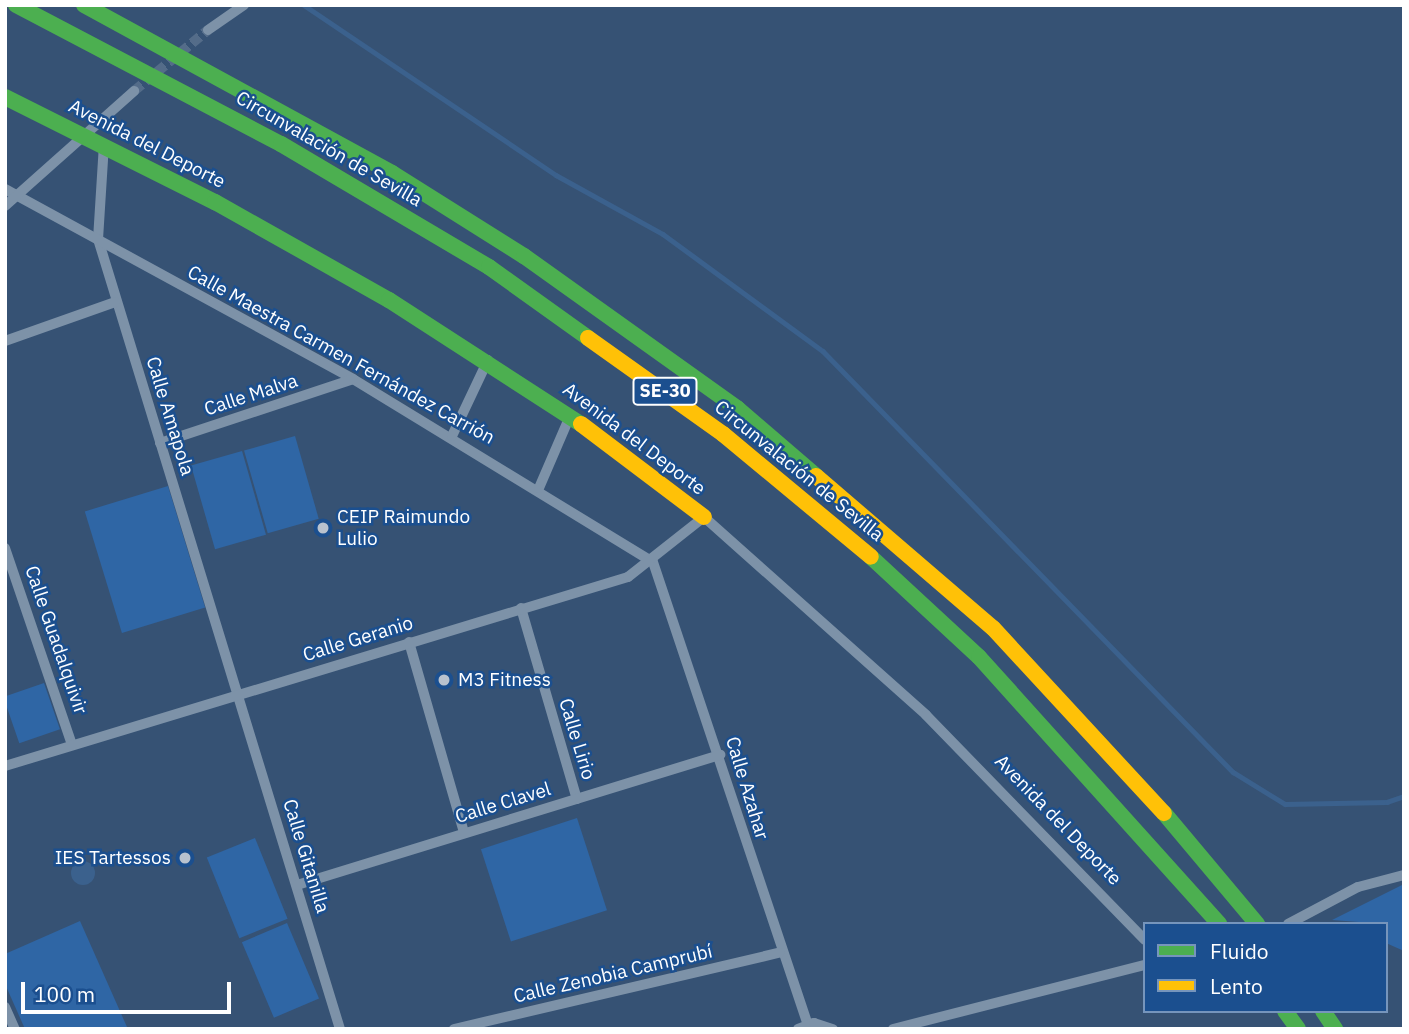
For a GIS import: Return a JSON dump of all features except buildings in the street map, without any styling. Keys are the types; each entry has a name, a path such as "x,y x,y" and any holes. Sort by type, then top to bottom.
{"main road":[{"name":"Circunvalación de Sevilla","path":"16,5 281,144 489,267 723,434 883,567 979,657 1215,918"},
{"name":"Circunvalación de Sevilla","path":"84,5 392,173 524,256 737,408 993,628 1128,771 1256,922"},
{"name":"Avenida del Deporte","path":"5,97 104,144 316,257 488,360 570,416 704,517"},
{"path":"1286,1013 1298,1029"},
{"path":"1323,1013 1335,1029"}],"street":[{"path":"208,30 244,5"},
{"path":"5,206 134,91"},
{"name":"Calle Amapola","path":"104,144 98,239 115,302 238,694"},
{"name":"Calle Maestra Carmen Fernández Carrión","path":"5,188 452,436 539,488 653,562"},
{"path":"5,341 115,302"},
{"path":"452,436 488,360"},
{"name":"Calle Malva","path":"160,443 353,379"},
{"path":"539,488 570,416"},
{"name":"Calle Geranio","path":"5,766 628,577 653,562 704,517"},
{"name":"Avenida del Deporte","path":"704,517 926,715 1143,938"},
{"name":"Calle Guadalquivir","path":"5,548 72,745"},
{"name":"Calle Azahar","path":"653,562 720,755 803,1027"},
{"name":"Calle Lirio","path":"521,608 577,799"},
{"path":"408,642 464,832"},
{"name":"Calle Gitanilla","path":"238,694 340,1029"},
{"name":"Calle Clavel","path":"297,885 720,755"},
{"path":"1292,922 1357,887 1404,875"},
{"name":"Calle Zenobia Camprubí","path":"454,1029 779,953"},
{"path":"893,1029 1143,966"},
{"path":"7,1014 15,1029"},
{"path":"803,1027 833,1029"}],"shaded area":[{"path":"295,436 319,519 268,533 244,451"},
{"path":"242,451 266,535 215,549 191,466"},
{"path":"168,486 205,607 122,633 85,511"},
{"path":"44,683 60,729 19,743 5,696"},
{"path":"577,818 607,910 511,941 481,849"},
{"path":"255,838 288,919 239,938 207,857"},
{"path":"83,861 94,868 95,873 88,884 83,885 72,878 71,873 78,862"},
{"path":"1404,884 1404,951 1388,944 1388,922 1332,920"},
{"path":"80,921 127,1027 25,1029 5,984 5,954"},
{"path":"287,923 319,998 274,1018 242,942"}],"waterway":[{"path":"304,5 556,175 663,234 823,351 1233,772 1285,804 1387,802 1404,796"}],"tunnel":[{"path":"134,91 208,30"}],"traffic: fast":[{"path":"16,5 281,144 489,267 588,338"},
{"path":"84,5 392,173 524,256 737,408 816,476"},
{"path":"5,97 215,202 389,300 581,424"},
{"path":"871,557 979,657 1217,922"},
{"path":"1164,813 1255,922"},
{"path":"1286,1013 1298,1029"},
{"path":"1324,1013 1335,1029"}],"traffic: slow":[{"path":"588,338 723,434 871,557"},
{"path":"581,424 704,517"},
{"path":"816,476 993,628 1164,813"}],"place":[{"name":"CEIP Raimundo Lulio","path":"323,528"},
{"name":"M3 Fitness","path":"444,680"},
{"name":"IES Tartessos","path":"185,858"}]}
